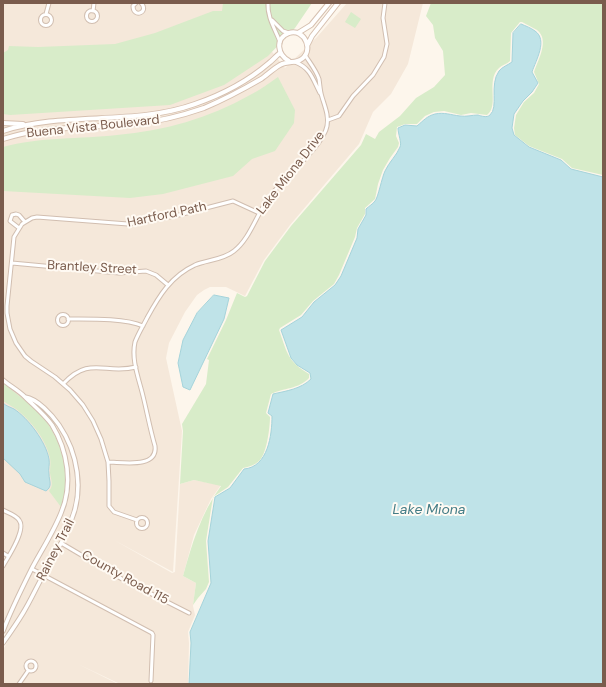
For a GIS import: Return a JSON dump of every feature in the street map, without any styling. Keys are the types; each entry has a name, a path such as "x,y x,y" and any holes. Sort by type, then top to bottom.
{"main road":[{"path":"329,3 311,26 298,33 289,33 284,37 280,42 279,48 280,53 284,58 295,62 301,60 308,50 308,44 312,36 338,3"},
{"path":"298,33 304,37 308,44"},
{"name":"Buena Vista Boulevard","path":"3,131 29,124 165,112 194,104 236,85 269,63 280,53"},
{"name":"Buena Vista Boulevard","path":"3,139 32,132 91,126 134,124 171,118 203,108 233,95 289,61"},
{"path":"3,123 29,124"}],"street":[{"path":"46,14 49,3"},
{"path":"93,11 94,3"},
{"path":"136,3 133,6 133,10 138,14 144,9 141,3"},
{"path":"268,3 268,12 280,42"},
{"path":"328,120 339,116 353,96 373,74 384,57 387,44 383,18 385,3"},
{"path":"270,18 283,31 289,33"},
{"name":"Lake Miona Drive","path":"108,462 142,462 150,459 155,453 155,446 136,367 134,350 136,340 159,296 168,284 180,274 194,266 226,256 234,251 243,242 259,213 275,190 320,140 326,129 328,120 318,79 314,69 305,55"},
{"name":"Lake Miona Drive","path":"295,62 303,65 307,69 321,95"},
{"name":"Hartford Path","path":"19,228 10,221 12,215 19,215 25,222 32,218 42,217 128,224 175,216 233,201 259,213"},
{"path":"25,222 19,228 14,237 7,313 12,336 20,349 31,361 63,384 79,400 93,421 101,439 108,462 109,506 114,512 137,520"},
{"name":"Brantley Street","path":"12,263 119,273 150,272 168,284"},
{"path":"68,319 132,322 143,326"},
{"path":"63,384 74,373 87,368 124,370 136,367"},
{"name":"Rainey Trail","path":"3,380 25,397 42,413 55,431 63,450 67,475 67,490 62,512 32,569 3,631"},
{"name":"Rainey Trail","path":"3,643 22,614 61,543 72,519 76,501 78,479 75,458 68,441 56,421 38,403 25,397"},
{"path":"3,510 18,518 22,527 20,534 3,566"},
{"name":"County Road 115","path":"61,543 122,579 189,613"},
{"path":"3,553 8,556"},
{"path":"32,569 152,633 151,682"},
{"path":"20,684 28,671"}],"shaded area":[{"path":"3,3 233,3 285,68 317,37 347,3 423,3 408,64 391,94 373,112 359,144 290,225 264,260 245,296 226,287 210,287 204,290 197,295 185,312 169,343 166,358 182,431 173,572 114,540 172,573 175,572 180,484 194,480 221,485 211,499 194,535 183,576 196,583 193,606 195,615 188,632 188,684 120,684 78,664 118,684 3,684 3,650 12,633 29,608 75,518 72,515 21,613 7,634 4,633 33,570 55,532 65,509 62,507 3,624"}],"green space":[{"path":"223,3 312,3 295,28 268,56 224,85 170,105 10,115 3,114 3,53 8,50 9,46 38,47 115,44 155,33 213,11 222,11"},
{"path":"431,3 603,3 603,175 572,168 562,159 529,146 515,135 514,128 516,115 524,102 534,93 539,84 534,72 543,45 541,34 537,30 520,22 511,33 510,61 500,67 495,73 492,86 493,99 491,111 487,115 471,113 461,115 444,111 434,112 425,116 417,124 405,124 397,127 396,136 399,143 398,147 383,170 375,199 365,208 365,214 357,228 355,237 334,284 313,301 301,315 279,330 286,350 292,360 296,365 309,374 309,378 301,384 271,394 266,413 270,417 269,433 265,451 260,460 243,468 228,487 214,496 221,486 194,480 180,484 183,431 182,424 206,384 209,360 207,359 237,293 245,297 247,296 265,261 291,226 361,145 366,134 375,139 379,132 400,116 416,98 434,87 445,75 443,51 435,38 433,25 426,16"},
{"path":"351,12 361,19 355,28 345,22"},
{"path":"278,77 295,110 294,123 275,151 252,159 233,176 163,194 130,198 3,191 3,147 31,141 135,133 169,127 219,110 257,91"},
{"path":"3,382 40,414 54,434 63,458 65,470 64,495 61,507 49,491 52,485 50,460 45,444 27,419 16,409 3,401"},
{"path":"213,498 206,541 209,582 206,589 193,605 196,583 183,576 198,529"}],"water":[{"name":"Lake Miona","path":"521,24 532,29 539,35 541,45 532,72 538,83 514,114 512,128 514,135 529,147 561,160 571,169 603,177 603,684 189,684 191,643 190,632 211,583 208,541 215,497 230,488 244,469 252,467 258,463 267,449 271,432 272,416 268,413 273,394 288,391 303,385 311,379 310,373 297,365 291,358 281,330 302,317 314,302 335,285 341,276 357,238 358,229 366,215 366,209 376,199 385,171 400,147 401,143 398,128 405,125 417,126 427,117 438,113 462,116 489,116 494,107 496,77 503,67 512,62 513,33"},
{"path":"214,295 229,298 224,319 190,390 183,387 178,363 183,340 197,313"},
{"path":"3,403 14,409 25,418 36,431 44,445 49,459 50,483 46,491 25,482 20,474 3,458"}]}
